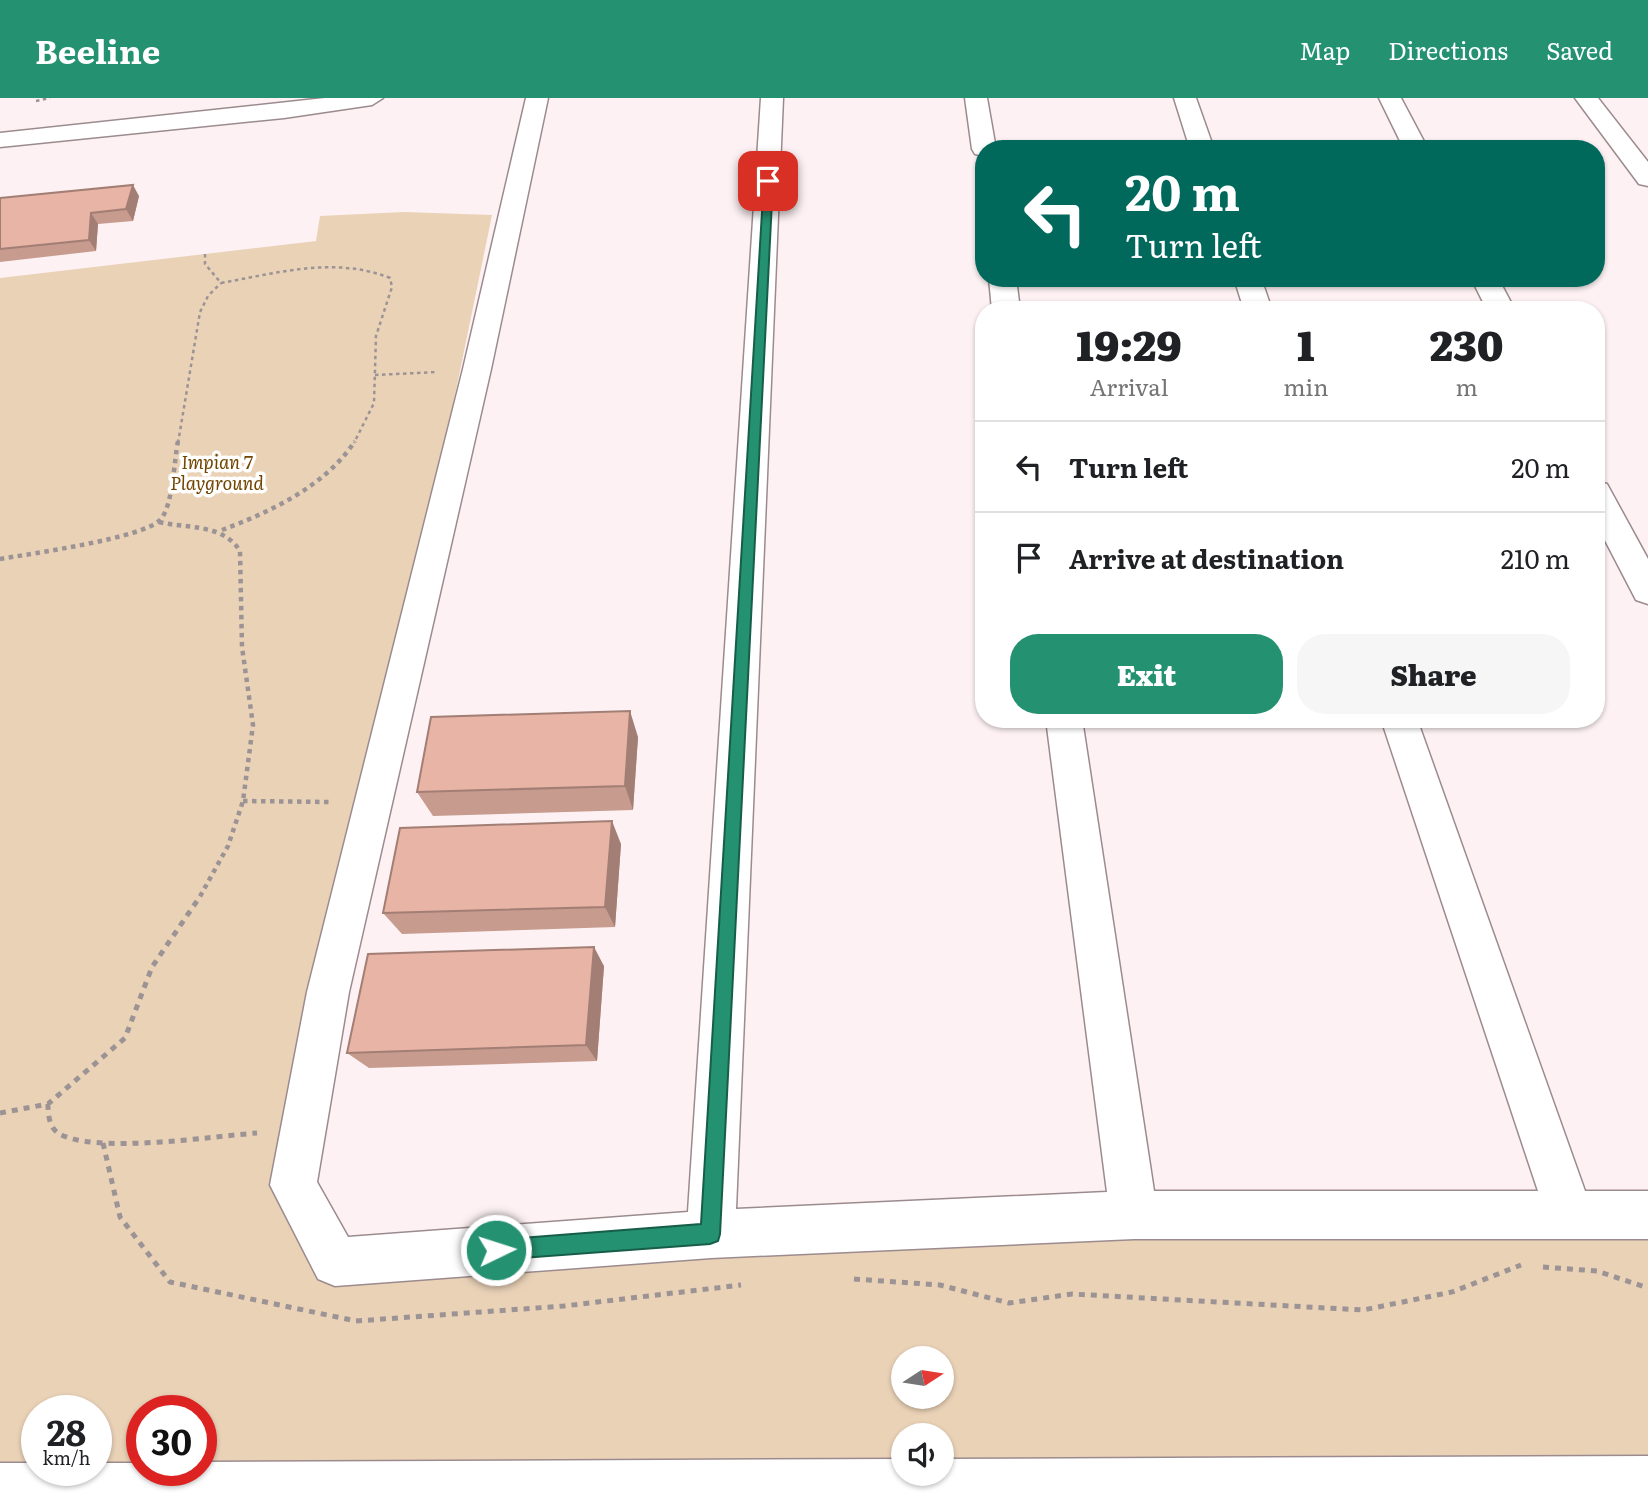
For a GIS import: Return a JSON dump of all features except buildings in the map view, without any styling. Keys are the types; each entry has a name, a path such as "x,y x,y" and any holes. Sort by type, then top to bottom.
{"street":[{"path":"0,140 284,111 372,98"},
{"path":"537,98 477,369 328,992 293,1185 335,1262 710,1234 1134,1215 1648,1215"},
{"path":"710,1234 772,98"},
{"path":"976,98 983,140"},
{"path":"1185,98 1199,140"},
{"path":"1390,98 1411,140"},
{"path":"1587,98 1648,180"},
{"path":"1605,509 1648,591"},
{"path":"1065,728 1134,1215"},
{"path":"1402,728 1570,1216"},
{"path":"0,1490 230,1497 1433,1496 1648,1483"}],"path":[{"path":"205,254 205,264 221,284"},
{"path":"159,522 166,510 200,312 208,296 221,284 335,267 369,269 390,278 392,287 375,341 375,402 366,421 337,462 295,498 222,531"},
{"path":"375,375 477,369"},
{"path":"0,559 118,537 159,522 177,527 222,531 234,538 240,551 242,648 253,725 243,801 228,846 197,901 152,968 125,1038 48,1104 0,1113"},
{"path":"243,801 374,802"},
{"path":"48,1104 48,1119 58,1133 74,1140 103,1143 303,1130"},
{"path":"103,1143 120,1217 170,1282 356,1321 564,1306 755,1283"},
{"path":"849,1279 940,1285 1009,1303 1072,1294 1363,1310 1452,1292 1521,1265 1597,1271 1648,1289"}],"green space":[{"name":"Impian 7 Playground","path":"404,212 492,215 293,1184 335,1262 1648,1215 1648,1483 0,1507 0,278 316,241 320,216"}],"route":[{"path":"496,1250 710,1234 768,181"}]}
